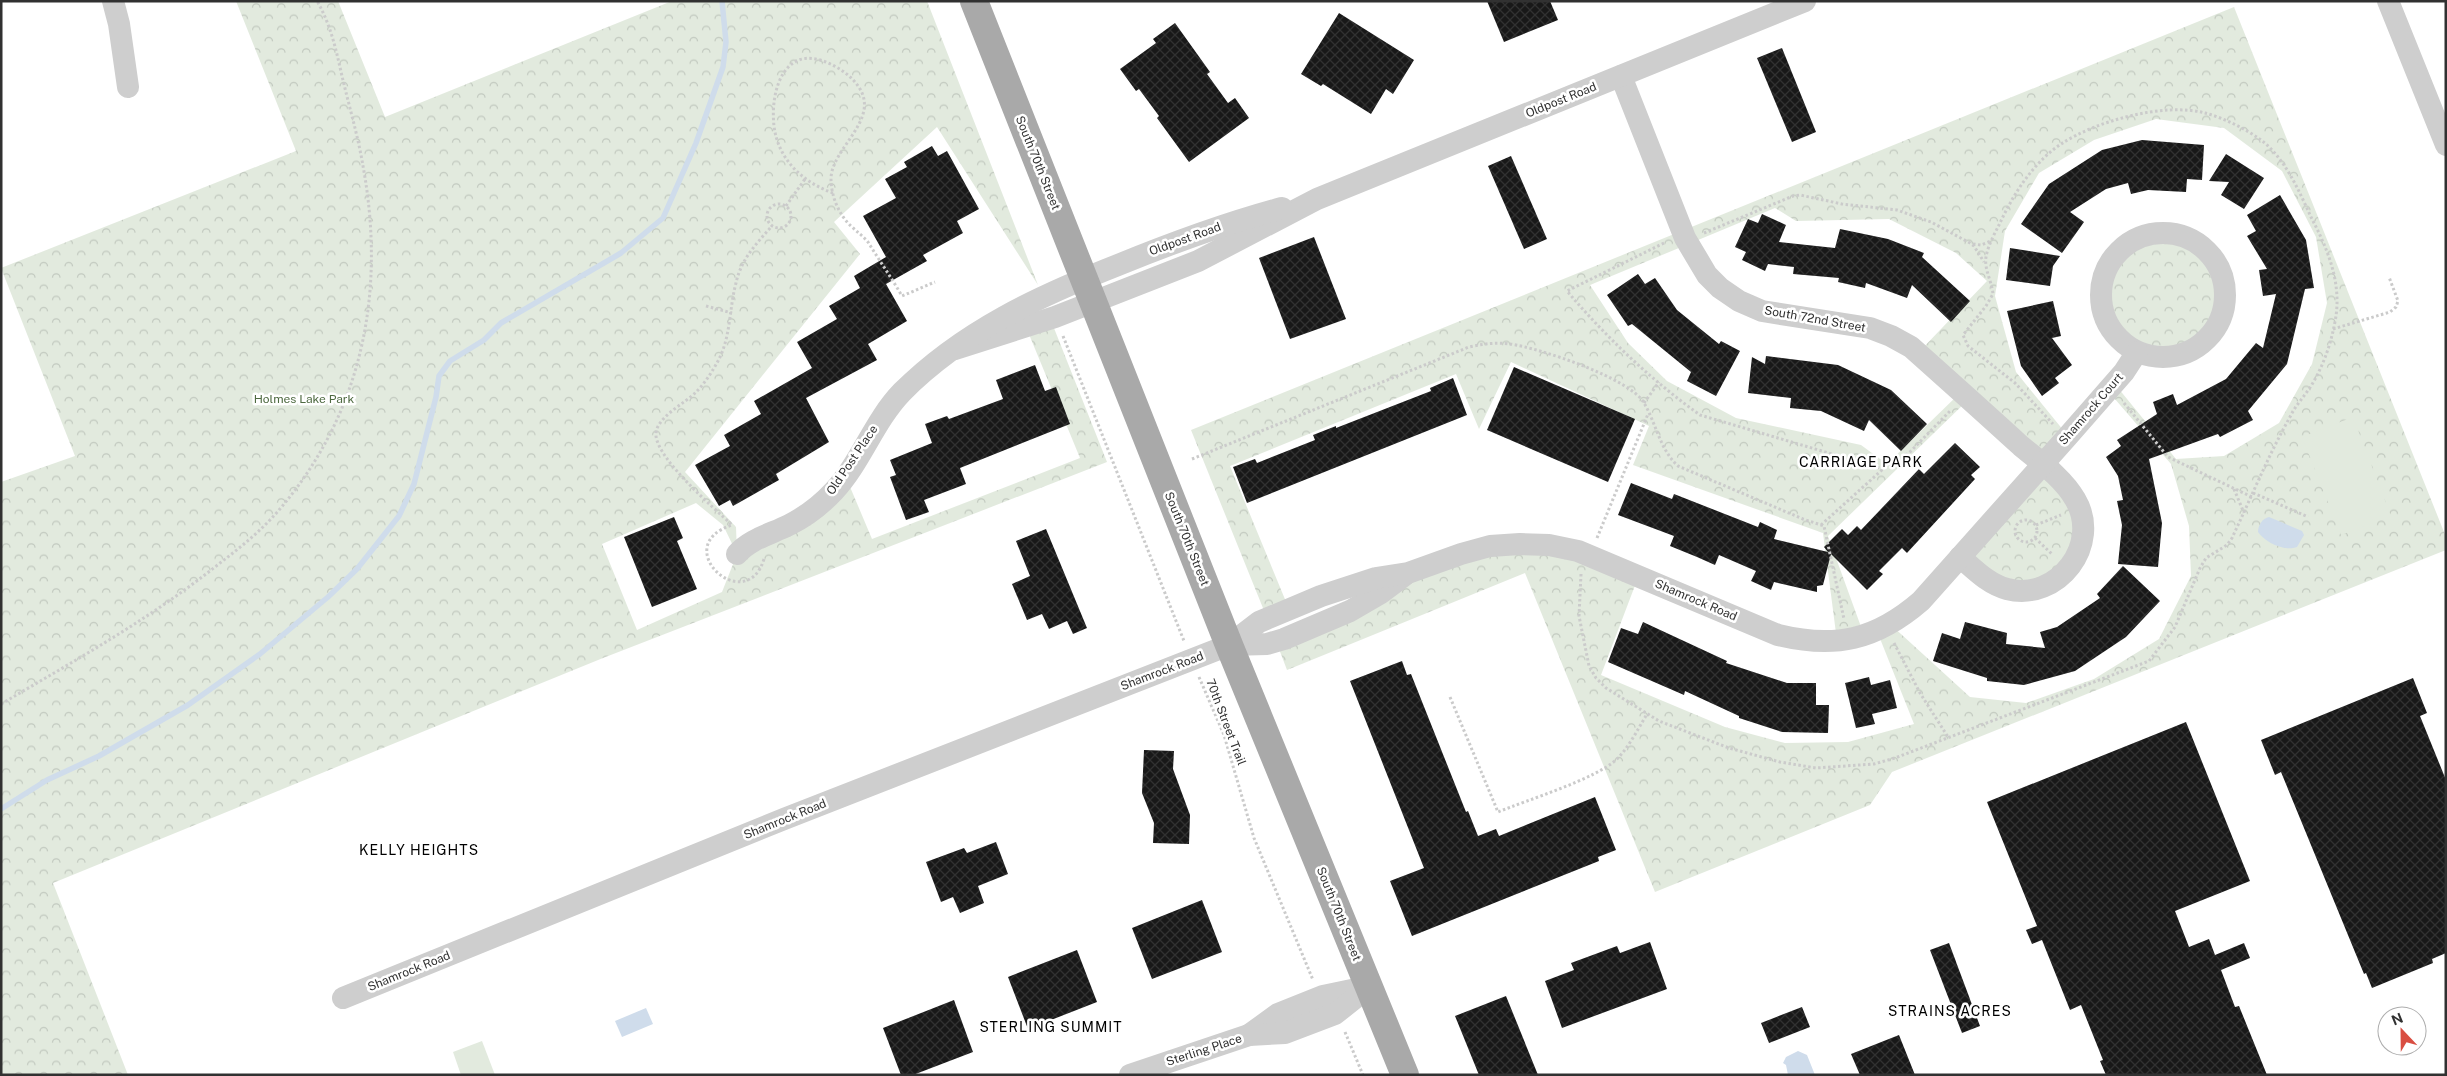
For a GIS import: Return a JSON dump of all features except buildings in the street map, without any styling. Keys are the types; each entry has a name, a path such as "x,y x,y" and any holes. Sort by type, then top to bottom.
{"main road":[{"name":"South 70th Street","path":"974,1 1228,645 1405,1075"}],"street":[{"path":"113,1 119,24 128,87"},
{"name":"Oldpost Road","path":"1088,291 1194,234 1317,199 1805,1"},
{"path":"2388,1 2446,145"},
{"name":"South 72nd Street","path":"1621,76 1685,238 1707,274 1720,288 1739,302 1762,311 1870,328 1891,336 1911,347 2043,465"},
{"path":"2154,233 2174,233 2193,240 2210,253 2218,265 2226,292 2223,313 2214,332 2198,347 2179,356 2157,357 2137,352 2120,341 2108,325 2102,306 2101,286 2107,267 2119,251 2135,239 2154,233"},
{"name":"Old Post Place","path":"956,349 1055,317 1088,291"},
{"name":"Old Post Place","path":"737,554 751,542 791,524 815,509 835,490 884,413 902,393 919,377 987,325 1009,313 1088,291"},
{"name":"Shamrock Court","path":"2043,465 2111,387 2137,352"},
{"path":"1960,557 1990,583 2007,589 2025,591 2044,587 2054,582 2068,569 2078,554 2083,536 2083,518 2070,490 2043,465"},
{"name":"Shamrock Road","path":"343,998 784,819 1228,645 1267,644 1284,639 1350,611 1381,593 1408,573 1490,546 1549,545 1590,555 1778,635 1801,641 1825,643 1849,640 1886,626 1903,617 1921,601 2043,465"},
{"name":"Sterling Place","path":"1130,1075 1248,1035 1285,1033 1329,1005 1369,987"}],"path":[{"path":"1,704 184,592 243,545 278,511 304,478 325,445 347,398 362,351 370,305 373,262 372,225 358,139 332,34 316,1"},
{"path":"833,193 818,188 791,166 779,148 775,136 773,117 781,77 797,59 805,57 822,60 839,68 860,89 864,98 862,114 855,134 833,166 831,178 833,193 844,219 867,241 902,296 935,282"},
{"path":"786,206 805,179"},
{"path":"1884,469 1700,415 1659,382 1596,325 1567,291 1671,239 1695,237 1793,196 1800,195 1842,204 1897,210 1931,222 1970,243 1982,255 1986,266"},
{"path":"774,205 786,206 791,216 789,223 779,228 772,226 768,219 769,211 774,205"},
{"path":"765,553 759,570 751,578 738,582 726,580 717,575 710,566 707,554 708,545 715,534 723,528 732,525 673,466 659,446 656,434 657,428 666,416 695,394 708,378 719,359 732,312 735,284 742,264 755,245 772,226"},
{"path":"1970,243 1981,245 1992,241"},
{"path":"2333,329 2390,312 2396,307 2398,301 2389,277"},
{"path":"706,306 732,312"},
{"name":"70th Street Trail","path":"1055,317 1192,660 1224,735 1254,838 1312,979 1345,1032 1363,1075"},
{"path":"1192,459 1469,347 1493,342 1534,349 1565,358 1620,383 1644,403 1668,455 1678,466 1824,526 1849,640"},
{"path":"1644,403 1659,382"},
{"path":"2111,387 2168,457 2234,488 2308,517"},
{"path":"1820,525 1884,469 1910,453 1965,395"},
{"path":"1590,555 1648,414"},
{"path":"2234,488 2244,514"},
{"path":"2024,520 2032,521 2038,531 2035,538 2029,542 2022,542 2015,534 2017,524 2024,520"},
{"path":"1886,626 1920,693 1948,736"},
{"path":"1450,697 1498,812 1588,776 1617,759 1647,714"}],"green space":[{"name":"Holmes Lake Park","path":"236,1 338,1 385,117 672,1 927,1 1038,285 937,127 834,222 860,254 685,472 736,527 737,553 845,475 872,539 1080,458 1026,327 1050,318 1107,462 603,658 53,883 128,1075 1,1075 1,482 75,456 1,268 296,151","holes":["696,503 723,525 737,554 722,592 637,630 602,544"]},
{"path":"2234,7 2446,537 2446,550 1892,772 1870,805 1655,892 1525,573 1287,670 1276,641 1381,593 1520,544 1639,575 1601,675 1725,727 1785,743 1848,742 1914,724 1877,631 1890,624 1970,697 2026,703 2094,679 2159,639 2191,576 2189,526 2171,464 2108,391 2114,383 2176,459 2224,456 2279,423 2312,364 2327,303 2316,237 2282,171 2224,128 2156,119 2094,140 2039,173 2005,231 1995,296 2016,372 2068,436 2043,465 1969,399 1828,536 1864,635 1837,641 1823,533 1633,465 1649,426 1511,362 1479,429 1456,374 1230,466 1289,609 1267,618 1191,430","holes":["1775,208 1796,221 1889,219 1956,253 1987,281 1918,353 1961,392 1887,464 1861,445 1736,418 1667,381 1628,343 1590,285"]},
{"path":"2163,233 2187,238 2198,243 2207,251 2215,260 2220,271 2225,295 2220,319 2215,330 2207,339 2198,347 2187,352 2163,357 2139,352 2128,347 2119,339 2111,330 2106,319 2101,295 2106,271 2111,260 2119,251 2128,243 2139,238"},
{"path":"2353,417 2391,516 2341,535 2302,437"},
{"path":"2043,465 2070,490 2078,554 2025,591 1960,557"},
{"path":"482,1041 495,1075 461,1075 453,1052"}],"water":[{"path":"2269,517 2302,531 2304,535 2297,547 2281,547 2261,536 2258,532 2260,524"},
{"path":"646,1008 653,1024 622,1037 615,1021"},
{"path":"1798,1051 1807,1055 1815,1075 1788,1075 1786,1065 1783,1063 1786,1057"}],"waterway":[{"path":"1,809 47,780 99,756 188,705 260,654 328,597 357,569 399,516 414,484 436,397 439,376 450,361 484,340 501,323 621,253 663,218 696,143 723,67 726,42 722,1"}],"district":[{"name":"CARRIAGE PARK","path":"1861,462"},
{"name":"KELLY HEIGHTS","path":"419,850"},
{"name":"STRAINS ACRES","path":"1950,1011"},
{"name":"STERLING SUMMIT","path":"1051,1027"}]}
